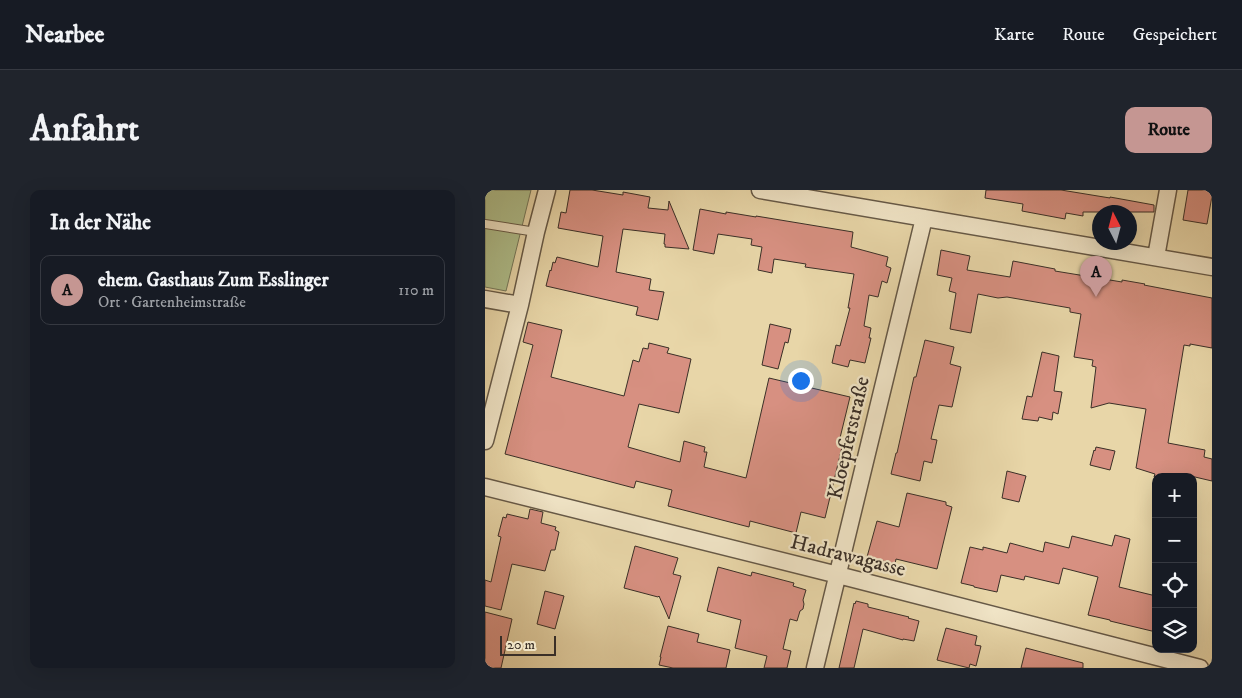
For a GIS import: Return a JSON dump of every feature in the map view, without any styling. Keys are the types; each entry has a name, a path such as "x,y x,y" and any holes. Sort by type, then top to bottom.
{"street":[{"path":"485,441 547,190"},
{"path":"760,190 808,194 924,218 1212,267"},
{"path":"1156,257 1168,190"},
{"name":"Kloepferstraße","path":"815,668 924,218"},
{"path":"485,299 520,305"},
{"name":"Hadrawagasse","path":"485,486 1200,668"}],"lane":[{"path":"485,224 536,232"}],"green space":[{"path":"485,190 531,190 506,291 485,287"}],"building":[{"path":"570,190 592,190 623,195 623,192 650,197 648,208 668,210 669,201 689,249 665,247 665,234 623,229 616,272 651,279 649,290 664,292 658,320 636,315 638,307 546,286 553,262 555,263 557,257 598,267 603,236 558,228 561,212 566,213"},
{"path":"986,190 1061,190 1154,205 1154,212 1137,212 1137,205 1092,205 1092,212 1083,212 1083,216 1066,213 1065,219 1022,211 1023,204 985,198"},
{"path":"1188,190 1212,190 1207,224 1183,220"},
{"path":"700,209 853,232 851,247 888,257 886,266 891,268 887,283 882,281 878,297 869,295 864,326 871,328 869,338 871,338 865,363 850,360 848,367 832,363 836,345 840,346 850,308 848,308 854,274 805,267 806,264 774,259 772,273 758,270 762,247 751,245 752,239 718,234 714,254 693,250"},
{"path":"941,250 970,256 967,270 1010,277 1013,261 1055,269 1055,271 1122,282 1122,280 1212,298 1212,348 1190,344 1190,346 1184,345 1168,443 1205,450 1204,457 1212,459 1212,481 1197,477 1197,473 1152,473 1136,468 1146,409 1109,403 1091,408 1096,367 1092,366 1093,360 1074,357 1081,314 1070,312 1070,308 978,294 971,333 950,329 956,293 949,291 952,278 937,275"},
{"path":"528,322 562,330 551,377 624,396 633,360 639,362 643,348 648,349 649,343 669,348 667,353 691,359 679,413 639,404 628,447 680,462 684,441 705,447 704,452 707,452 704,467 746,478 769,378 850,397 839,442 843,443 825,518 801,512 796,533 750,521 749,527 668,506 672,490 636,481 634,488 505,454 533,345 523,342"},
{"path":"770,324 791,329 788,343 785,342 778,369 762,365"},
{"path":"925,340 954,347 950,364 961,367 952,407 939,405 931,439 937,440 932,463 924,461 920,481 891,474 914,377 916,377"},
{"path":"1042,352 1059,356 1054,391 1062,392 1058,414 1053,412 1052,420 1039,417 1038,421 1022,419 1027,396 1032,397"},
{"path":"1096,447 1115,451 1110,470 1090,465"},
{"path":"1007,471 1026,476 1019,502 1002,498"},
{"path":"907,493 946,502 946,505 952,507 937,569 896,559 895,564 867,557 877,521 899,527"},
{"path":"530,509 543,512 541,523 556,527 555,530 559,532 555,550 551,550 545,571 512,564 501,610 485,606 485,580 491,582 501,537 498,536 503,517 506,518 507,514 528,519"},
{"path":"1115,535 1130,539 1119,587 1152,595 1152,631 1088,615 1098,577 1063,568 1059,584 1025,576 1024,580 1001,575 997,592 961,583 970,547 983,550 983,547 1007,553 1010,543 1043,552 1045,542 1069,548 1072,536 1112,546"},
{"path":"635,546 678,558 673,574 681,576 669,619 659,596 624,588"},
{"path":"718,567 751,576 752,572 794,583 793,586 806,590 803,609 800,611 797,621 790,619 783,649 791,651 787,668 764,668 767,656 735,648 741,620 707,611"},
{"path":"545,591 564,596 555,629 537,624"},
{"path":"856,601 868,604 868,607 919,621 914,641 903,640 863,629 854,668 839,668"},
{"path":"485,612 512,619 501,668 485,668"},
{"path":"668,626 699,634 697,642 730,650 726,668 673,668 659,665"},
{"path":"946,628 977,636 975,645 981,646 976,666 970,664 969,668 937,660"},
{"path":"1026,648 1083,663 1083,668 1021,668"}],"place":[{"name":"ehem. Gasthaus Zum Esslinger","path":"1096,297"}]}
